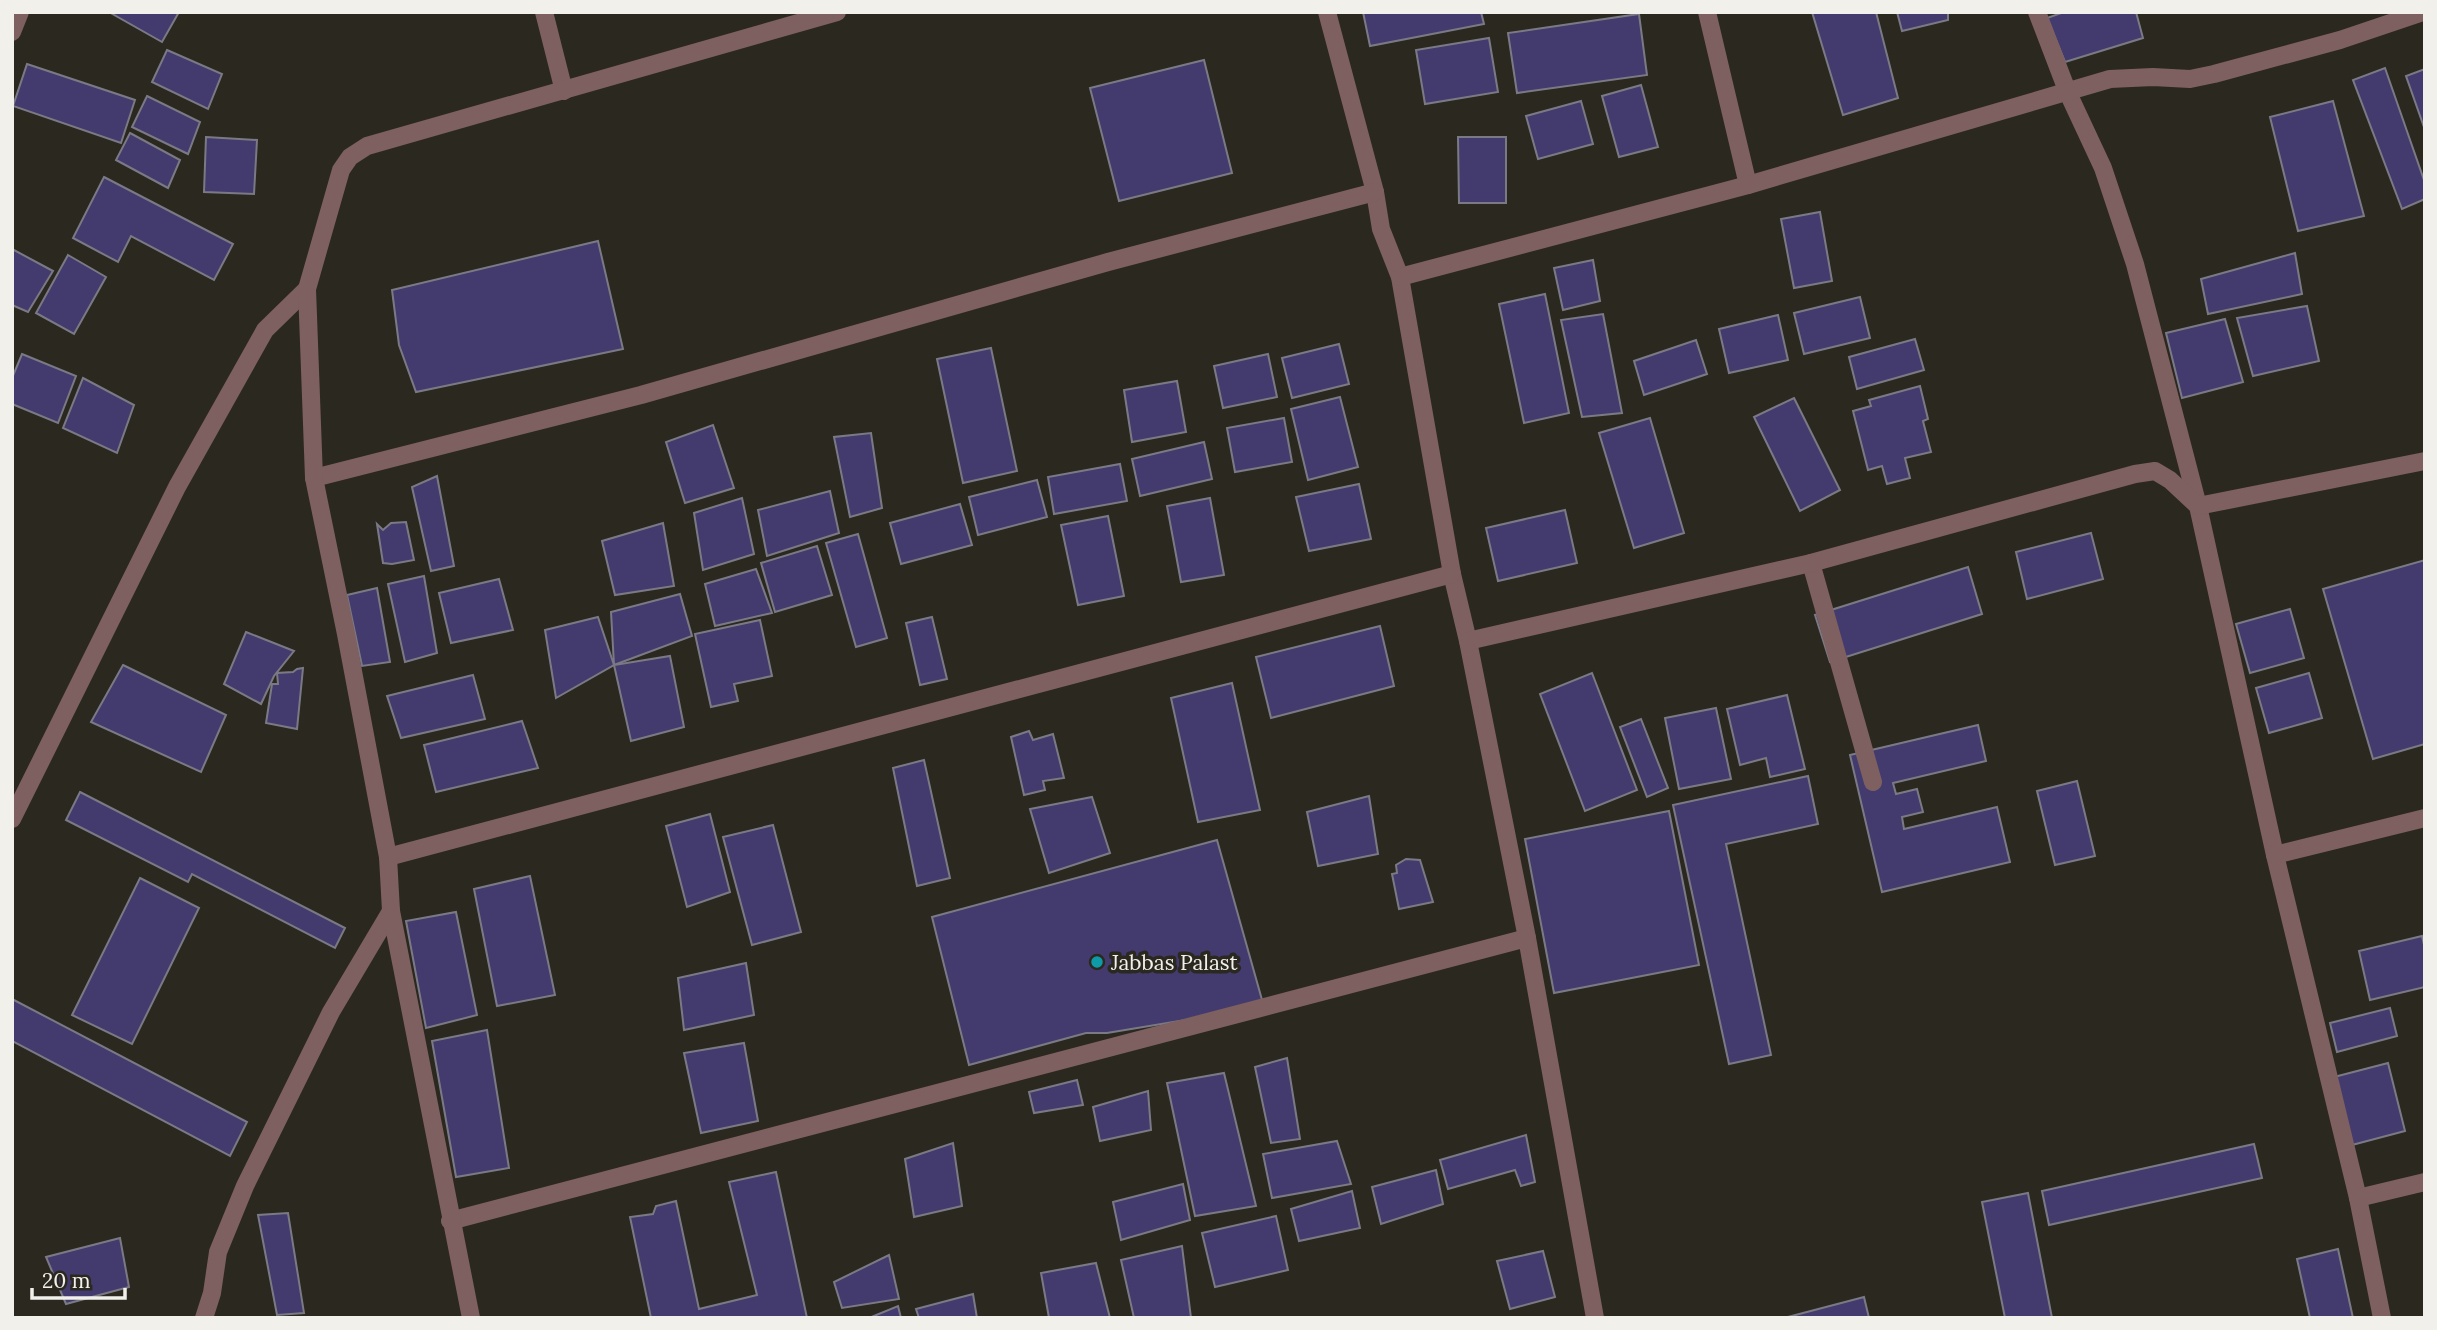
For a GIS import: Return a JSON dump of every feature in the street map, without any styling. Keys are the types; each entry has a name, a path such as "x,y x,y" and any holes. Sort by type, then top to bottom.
{"street":[{"path":"12,32 20,12"},
{"path":"544,12 564,91"},
{"path":"471,1318 391,911 388,857 314,478 307,289 341,170 350,157 367,146 837,12"},
{"path":"1327,12 1375,192 1381,229 1400,277 1452,574 1468,641 1527,937 1595,1318"},
{"path":"1707,12 1748,185"},
{"path":"2037,12 2068,93 2104,168 2135,264 2198,506 2275,855 2358,1198 2382,1318"},
{"path":"1400,277 1748,185 2110,79 2153,76 2190,79 2214,74 2340,40 2423,12"},
{"path":"314,478 641,396 1108,262 1375,192"},
{"path":"12,818 177,487 265,330 307,289"},
{"path":"2198,506 2425,460"},
{"path":"1468,641 1811,563 2155,471 2170,480 2198,506"},
{"path":"1811,563 1873,782"},
{"path":"388,857 1452,574"},
{"path":"2275,855 2425,818"},
{"path":"204,1318 212,1293 218,1252 245,1186 331,1012 391,911"},
{"path":"450,1221 1527,937"},
{"path":"2358,1198 2425,1182"}],"building":[{"path":"109,12 179,12 162,42"},
{"path":"1363,12 1481,12 1484,24 1370,46"},
{"path":"1812,12 1876,12 1898,98 1843,115"},
{"path":"1897,12 1948,12 1948,20 1902,31"},
{"path":"2064,12 2136,12 2143,38 2065,62 2047,18"},
{"path":"1639,14 1647,75 1517,93 1508,33"},
{"path":"1489,38 1498,92 1425,104 1416,50"},
{"path":"167,50 222,74 208,109 152,82"},
{"path":"1204,60 1232,173 1119,201 1090,88"},
{"path":"27,64 135,100 121,143 13,106"},
{"path":"2385,68 2425,183 2425,199 2402,209 2353,80"},
{"path":"2425,69 2425,130 2406,76"},
{"path":"1641,85 1658,147 1619,157 1602,96"},
{"path":"147,96 200,122 188,154 132,127"},
{"path":"1581,101 1593,144 1538,159 1526,116"},
{"path":"2333,101 2364,216 2298,231 2270,117"},
{"path":"130,133 180,160 168,188 116,160"},
{"path":"206,137 257,140 254,194 204,192"},
{"path":"1458,137 1506,137 1506,203 1459,203"},
{"path":"104,177 233,244 214,280 131,236 118,262 73,238"},
{"path":"1820,212 1832,281 1794,288 1781,219"},
{"path":"598,241 623,349 416,392 399,345 392,290"},
{"path":"12,249 53,271 28,312 12,305"},
{"path":"2295,253 2302,294 2208,314 2201,279"},
{"path":"68,255 106,277 74,334 36,313"},
{"path":"1593,260 1600,301 1563,310 1554,268"},
{"path":"1545,294 1569,413 1524,423 1499,304"},
{"path":"1860,297 1870,338 1804,354 1794,313"},
{"path":"2307,306 2319,361 2253,376 2237,318"},
{"path":"1603,314 1622,413 1582,417 1561,320"},
{"path":"1778,315 1788,360 1729,373 1719,329"},
{"path":"2225,319 2243,382 2182,398 2166,333"},
{"path":"1915,339 1924,370 1857,389 1849,357"},
{"path":"1696,340 1707,374 1644,395 1634,361"},
{"path":"1339,344 1349,384 1292,398 1282,358"},
{"path":"991,348 1017,471 963,483 937,359"},
{"path":"22,354 76,376 58,423 12,404 12,378"},
{"path":"1268,354 1277,397 1223,408 1214,366"},
{"path":"83,378 134,405 117,453 63,428"},
{"path":"1177,381 1186,432 1132,442 1124,390"},
{"path":"1920,386 1928,419 1923,421 1931,452 1905,458 1910,478 1887,484 1882,466 1868,470 1853,411 1871,406 1869,400"},
{"path":"1340,397 1358,467 1308,480 1291,409"},
{"path":"1794,398 1840,490 1800,511 1754,417"},
{"path":"1284,418 1292,462 1235,472 1227,428"},
{"path":"1650,418 1684,533 1634,548 1599,433"},
{"path":"713,425 734,488 685,503 666,442"},
{"path":"871,433 882,508 850,517 834,437"},
{"path":"1204,442 1212,479 1140,496 1132,459"},
{"path":"1120,464 1127,501 1054,514 1048,477"},
{"path":"437,476 454,566 431,571 412,487"},
{"path":"1037,480 1047,517 978,535 969,497"},
{"path":"1359,484 1371,539 1309,551 1296,497"},
{"path":"830,491 839,533 767,556 758,510"},
{"path":"742,498 754,554 703,570 694,513"},
{"path":"1210,498 1224,575 1181,582 1167,506"},
{"path":"960,504 972,545 901,564 890,523"},
{"path":"1565,510 1577,563 1498,581 1486,528"},
{"path":"1108,516 1124,596 1078,605 1061,525"},
{"path":"406,522 414,560 383,563 377,524 383,530 391,523"},
{"path":"663,523 674,586 615,595 602,541"},
{"path":"2091,533 2103,579 2027,599 2016,552"},
{"path":"858,534 887,638 856,647 826,543"},
{"path":"817,546 832,595 775,612 761,563"},
{"path":"2425,560 2425,744 2373,759 2323,589"},
{"path":"1968,567 1982,614 1830,662 1815,615"},
{"path":"756,569 772,613 715,626 705,584"},
{"path":"424,576 437,653 405,662 388,584"},
{"path":"499,579 513,630 451,643 439,593"},
{"path":"377,588 390,662 362,666 347,595"},
{"path":"680,594 692,636 614,665 611,612"},
{"path":"2290,609 2304,658 2250,673 2236,624"},
{"path":"598,617 614,665 556,698 545,630"},
{"path":"932,617 947,679 920,685 906,623"},
{"path":"760,620 772,676 734,684 738,701 711,707 695,634"},
{"path":"1380,626 1394,686 1271,718 1256,657"},
{"path":"246,632 294,651 274,676 261,704 224,684"},
{"path":"670,656 684,727 631,741 614,665"},
{"path":"123,665 226,715 201,772 91,722"},
{"path":"303,668 297,729 266,723 272,684 278,684 277,673"},
{"path":"1592,673 1637,790 1585,811 1540,694"},
{"path":"2309,673 2322,718 2269,733 2256,688"},
{"path":"473,675 485,719 401,738 387,696"},
{"path":"1232,683 1260,810 1198,822 1171,698"},
{"path":"1787,695 1805,769 1770,777 1766,758 1740,765 1727,709"},
{"path":"1716,708 1731,779 1679,789 1665,718"},
{"path":"1641,719 1668,788 1647,797 1620,727"},
{"path":"522,721 538,768 436,792 424,745"},
{"path":"1978,725 1986,761 1893,783 1896,794 1917,789 1923,812 1902,817 1904,829 1997,807 2010,862 1882,892 1850,755"},
{"path":"1029,731 1033,740 1053,734 1064,778 1043,781 1045,790 1024,795 1011,737"},
{"path":"924,760 950,878 917,886 893,768"},
{"path":"1808,776 1818,824 1726,844 1771,1055 1729,1064 1673,805"},
{"path":"2077,781 2095,856 2055,865 2037,791"},
{"path":"80,792 345,928 335,948 192,874 188,882 66,820"},
{"path":"1369,796 1378,854 1318,866 1307,812"},
{"path":"1092,797 1110,853 1049,873 1030,809"},
{"path":"1669,811 1699,965 1554,993 1525,839"},
{"path":"710,814 730,892 687,907 666,826"},
{"path":"773,825 801,932 752,945 723,837"},
{"name":"Jabbas Palast","path":"1217,840 1264,1007 1107,1033 1086,1033 969,1065 932,917"},
{"path":"1406,859 1420,860 1433,902 1399,909 1392,874 1397,873 1396,865"},
{"path":"530,876 555,995 497,1006 474,889"},
{"path":"140,878 199,908 132,1044 72,1015"},
{"path":"456,912 477,1015 426,1028 406,921"},
{"path":"2422,936 2425,949 2425,987 2370,1000 2359,951"},
{"path":"746,963 754,1015 684,1030 678,978"},
{"path":"12,999 247,1122 230,1156 12,1041"},
{"path":"2390,1008 2397,1036 2337,1052 2330,1023"},
{"path":"487,1030 509,1168 456,1177 432,1041"},
{"path":"744,1043 758,1121 701,1133 684,1053"},
{"path":"1287,1058 1300,1139 1271,1143 1255,1067"},
{"path":"2388,1063 2405,1131 2352,1145 2334,1077"},
{"path":"1224,1073 1256,1206 1195,1216 1167,1083"},
{"path":"1077,1080 1083,1105 1034,1113 1029,1092"},
{"path":"1148,1091 1151,1130 1100,1141 1093,1107"},
{"path":"1526,1135 1535,1182 1521,1186 1515,1170 1448,1189 1440,1160"},
{"path":"1337,1141 1351,1184 1272,1198 1263,1154"},
{"path":"953,1143 962,1206 914,1217 905,1159"},
{"path":"2254,1144 2262,1178 2049,1225 2042,1191"},
{"path":"1436,1170 1443,1204 1381,1224 1372,1187"},
{"path":"776,1172 807,1318 651,1318 630,1217 653,1214 656,1206 676,1201 699,1309 757,1295 729,1182"},
{"path":"1183,1184 1190,1220 1121,1240 1113,1202"},
{"path":"1352,1191 1360,1228 1299,1241 1291,1209"},
{"path":"2028,1193 2052,1318 2005,1318 1982,1202"},
{"path":"288,1213 304,1313 277,1315 258,1215"},
{"path":"1276,1216 1288,1270 1215,1287 1202,1233"},
{"path":"120,1238 129,1287 66,1304 46,1257"},
{"path":"1182,1246 1191,1318 1134,1318 1121,1260"},
{"path":"2338,1249 2353,1318 2310,1318 2297,1259"},
{"path":"1543,1251 1555,1297 1510,1309 1497,1261"},
{"path":"889,1255 899,1299 842,1308 834,1282"},
{"path":"1096,1263 1110,1318 1049,1318 1041,1273"},
{"path":"973,1294 977,1318 919,1318 916,1309"},
{"path":"1864,1297 1869,1318 1784,1318"},
{"path":"898,1306 901,1318 869,1318"}],"place":[{"name":"Jabbas Palast","path":"1097,962"}]}
